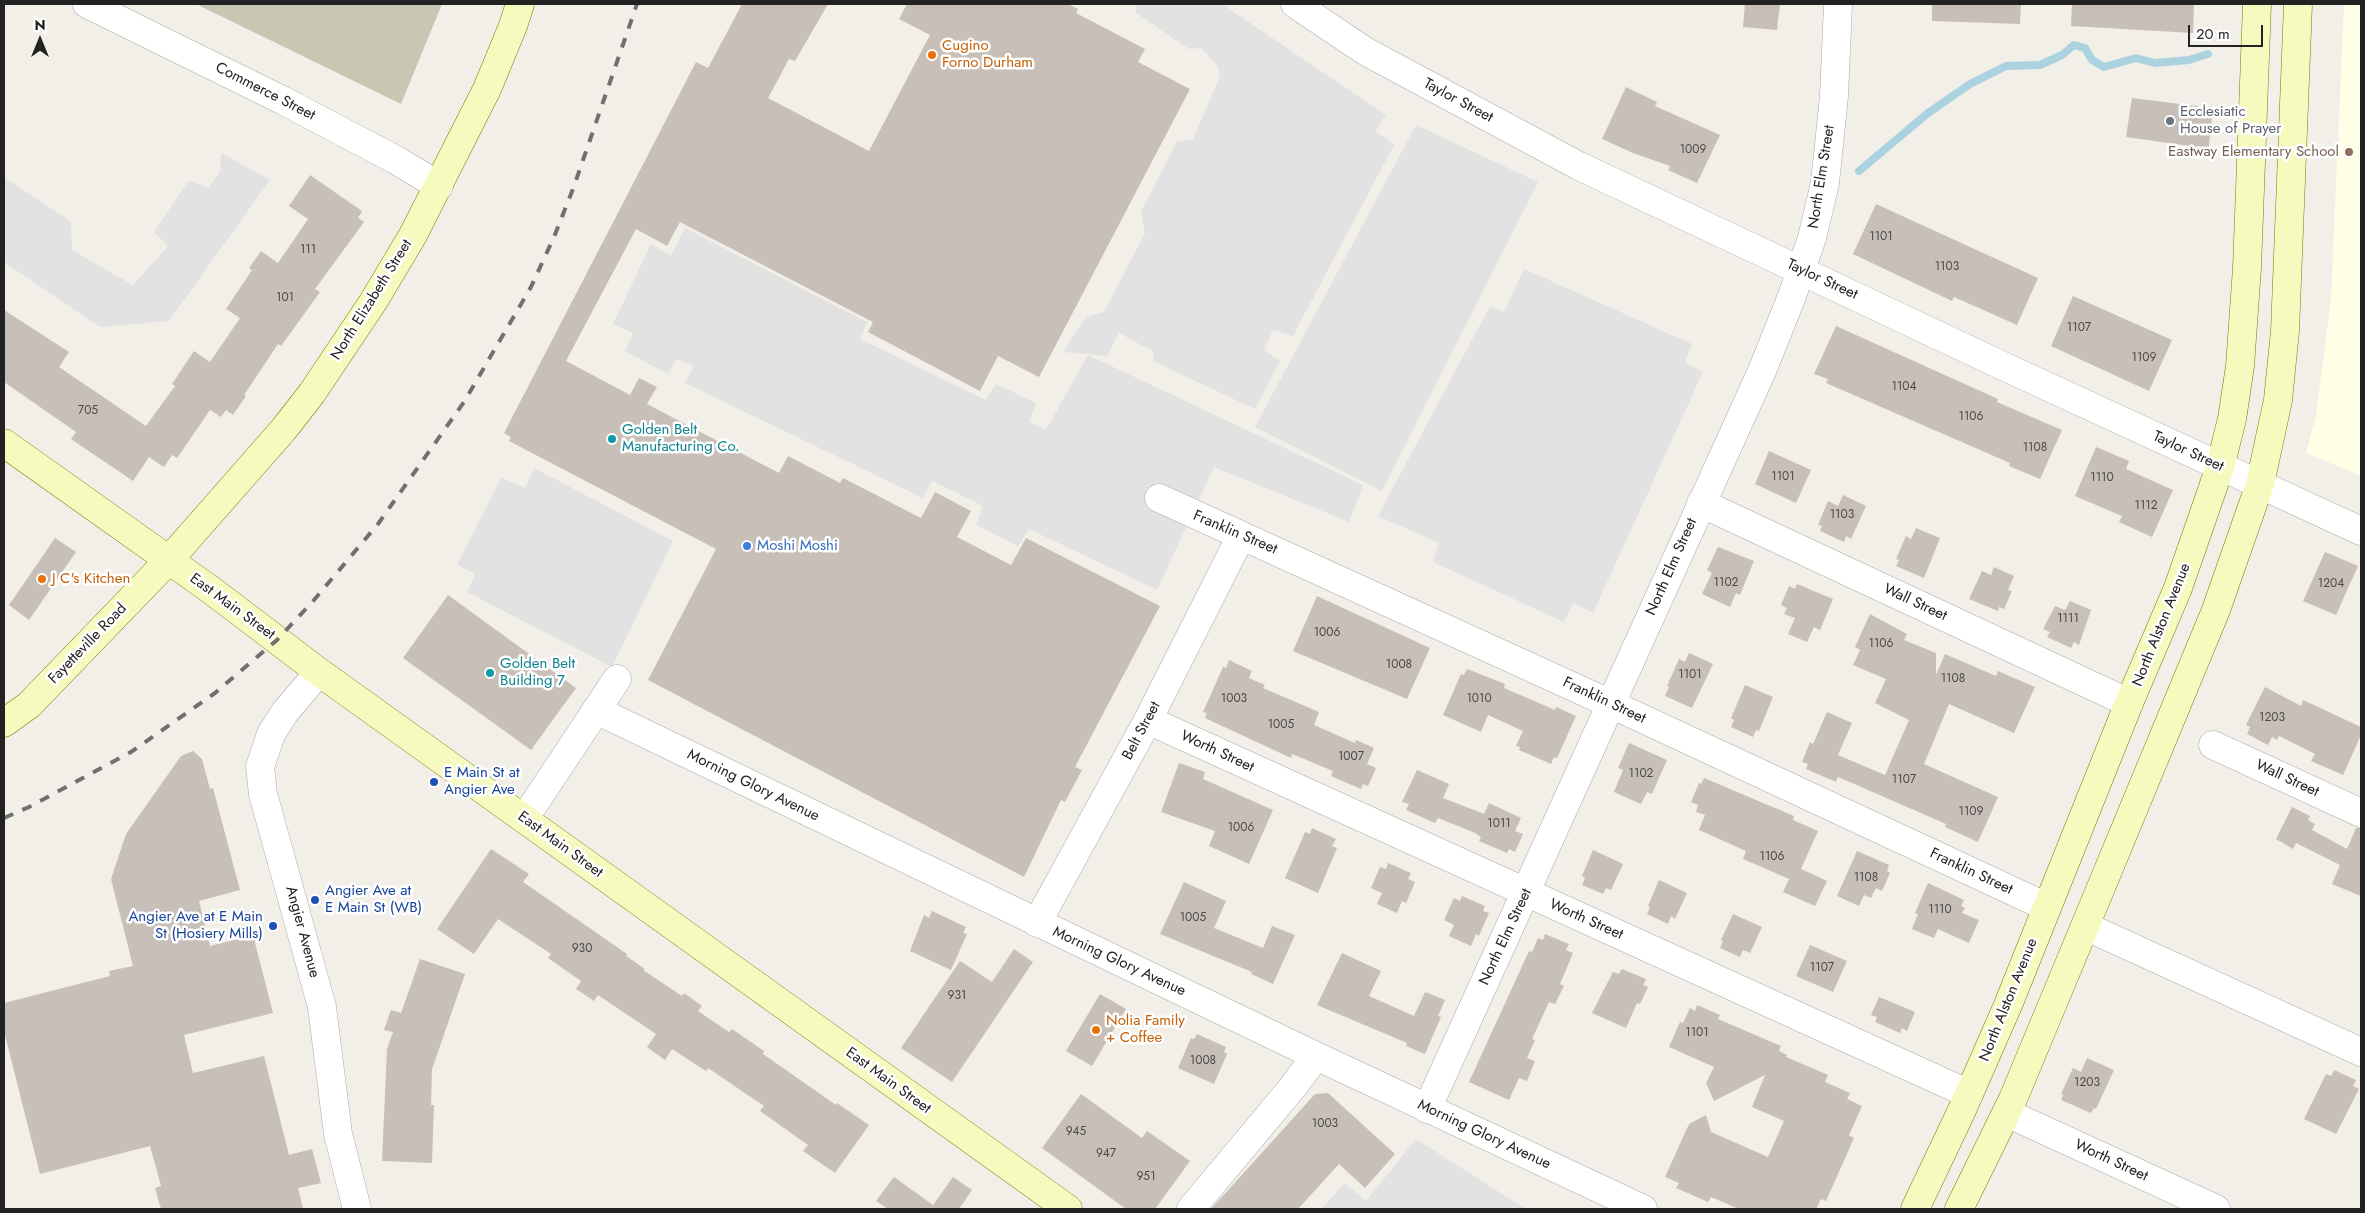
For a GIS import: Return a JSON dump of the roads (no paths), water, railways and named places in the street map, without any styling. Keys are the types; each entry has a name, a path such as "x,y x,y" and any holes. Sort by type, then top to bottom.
{"main road":[{"name":"North Elizabeth Street","path":"168,561 284,428 312,393 373,302 439,186 487,89 520,4"},
{"name":"North Alston Avenue","path":"1915,1209 1969,1094 2047,907 2129,703 2178,588 2220,467 2232,419 2241,358 2247,268 2257,4"},
{"path":"1959,1209 2007,1113 2085,926 2216,610 2260,484 2278,400 2285,331 2298,4"},
{"name":"East Main Street","path":"4,443 211,590 318,672 1068,1209"},
{"name":"Fayetteville Road","path":"4,723 29,705 168,561"}],"street":[{"name":"Commerce Street","path":"88,4 299,109 396,160 439,186"},
{"name":"Taylor Street","path":"1295,4 1365,51 1578,166 2220,467 2361,531"},
{"name":"North Elm Street","path":"1427,1109 1762,371 1812,238 1824,183 1834,96 1838,4"},
{"name":"Franklin Street","path":"1159,498 1611,704 2047,907"},
{"name":"Wall Street","path":"1701,503 2129,703"},
{"name":"Belt Street","path":"1037,923 1148,720 1241,536"},
{"name":"Angier Avenue","path":"318,672 285,712 271,734 260,767 263,794 322,1007 338,1134 357,1209"},
{"path":"524,819 617,679"},
{"name":"Morning Glory Avenue","path":"596,710 1427,1109 1643,1209"},
{"name":"Worth Street","path":"1148,720 1526,893 1745,990 1969,1094"},
{"name":"Wall Street","path":"2213,744 2361,813"},
{"path":"2085,926 2361,1052"},
{"path":"1191,1209 1286,1096 1316,1056"},
{"name":"Worth Street","path":"2007,1113 2216,1209"}],"waterway":[{"path":"1859,171 1928,113 1970,84 2006,66 2040,65 2062,55 2074,45 2085,48 2092,60 2104,67 2136,58 2155,63 2189,60 2208,54"}],"railway":[{"path":"4,818 29,807 131,752 215,693 277,640 314,600 378,524 464,402 531,287 573,189 637,4"}],"place":[{"name":"Cugino Forno Durham","path":"932,55"},
{"name":"Ecclesiatic House of Prayer","path":"2170,121"},
{"name":"Eastway Elementary School","path":"2349,152"},
{"name":"Golden Belt Manufacturing Co.","path":"612,439"},
{"name":"Moshi Moshi","path":"747,546"},
{"name":"J C's Kitchen","path":"42,579"},
{"name":"Golden Belt Building 7","path":"490,673"},
{"name":"E Main St at Angier Ave","path":"434,782"},
{"name":"Angier Ave at E Main St (WB)","path":"315,900"},
{"name":"Angier Ave at E Main St (Hosiery Mills)","path":"273,926"},
{"name":"Nolia Family + Coffee","path":"1096,1030"}]}
